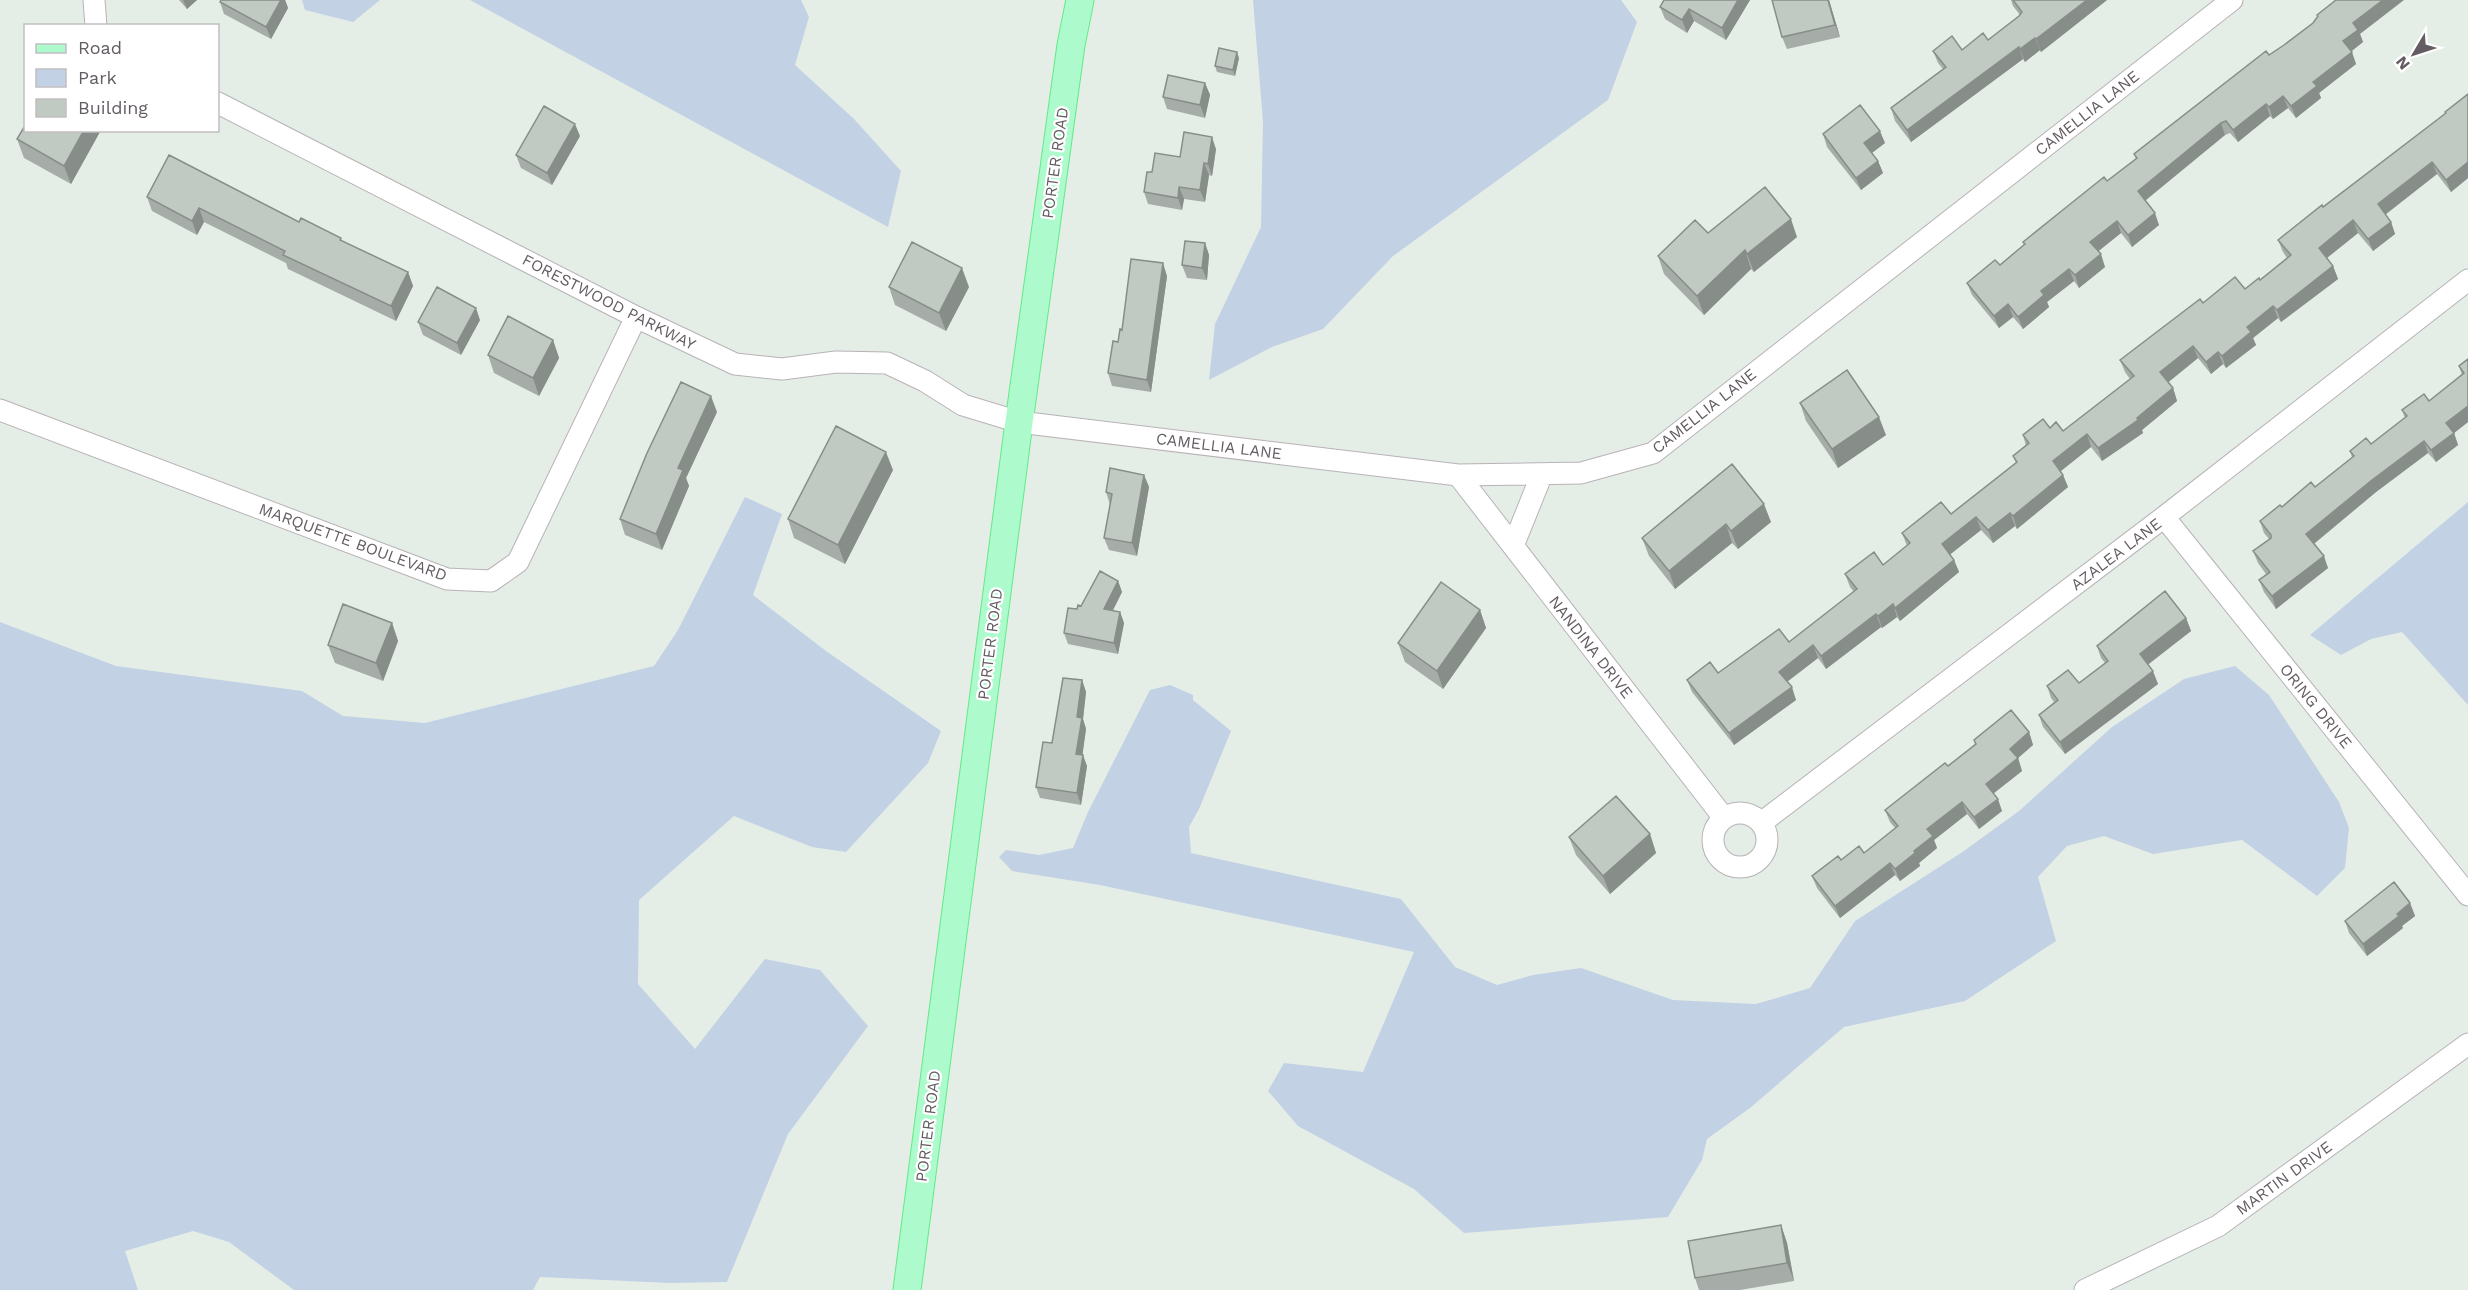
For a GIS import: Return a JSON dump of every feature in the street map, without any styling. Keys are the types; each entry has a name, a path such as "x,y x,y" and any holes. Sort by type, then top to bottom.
{"main road":[{"name":"PORTER ROAD","path":"907,1290 1019,422 1071,45 1080,0"}],"street":[{"path":"94,0 96,24"},
{"name":"CAMELLIA LANE","path":"1019,422 1458,475 1581,473 1653,453 2232,0"},
{"name":"FORESTWOOD PARKWAY","path":"219,104 636,317 735,364 782,369 836,362 887,363 925,381 963,405 1019,422"},
{"name":"AZALEA LANE","path":"1761,823 2164,517 2468,280"},
{"name":"MARQUETTE BOULEVARD","path":"0,410 447,579 490,581 518,562 636,317"},
{"path":"1512,546 1542,474"},
{"name":"NANDINA DRIVE","path":"1458,475 1724,818"},
{"name":"ORING DRIVE","path":"2164,517 2468,895"},
{"path":"1739,813 1747,814 1761,823 1766,831 1766,849 1754,863 1736,867 1727,864 1715,851 1713,833 1724,818 1739,813"},
{"name":"MARTIN DRIVE","path":"2085,1290 2218,1226 2468,1044"}],"green space":[{"path":"302,0 380,0 353,22 305,10"},
{"path":"470,0 801,0 809,17 795,65 854,119 901,171 888,227"},
{"path":"1253,0 1621,0 1637,22 1608,100 1393,256 1323,329 1272,347 1209,380 1215,324 1261,227 1263,122"},
{"path":"745,497 782,514 753,595 826,651 941,731 928,763 846,852 812,847 734,816 639,900 638,984 695,1049 765,959 820,970 868,1026 788,1134 727,1282 670,1283 540,1277 533,1290 294,1290 229,1242 193,1231 125,1251 138,1290 0,1290 0,622 116,666 302,691 343,716 425,723 654,666 678,630"},
{"path":"2468,502 2468,705 2402,632 2371,639 2341,655 2310,635"},
{"path":"2235,666 2269,695 2339,802 2349,828 2345,868 2317,896 2242,840 2153,854 2104,836 2067,846 2038,877 2056,941 1965,1001 1844,1027 1750,1108 1707,1139 1702,1160 1668,1217 1464,1233 1414,1189 1298,1126 1268,1091 1284,1063 1363,1072 1414,952 1100,885 1012,871 999,857 1006,850 1039,855 1073,848 1088,812 1150,690 1170,685 1193,695 1193,700 1231,731 1199,809 1189,827 1191,853 1401,899 1455,967 1497,985 1533,975 1581,968 1673,1000 1756,1004 1810,988 1855,921 1961,853 2019,811 2112,727 2184,679"}],"building":[{"path":"221,0 281,0 266,27 220,2"},
{"path":"1664,0 1738,0 1722,28 1689,9 1682,20 1660,7"},
{"path":"1772,0 1828,0 1835,25 1782,37"},
{"path":"2013,0 2087,0 1907,130 1891,108 1946,67 1933,51 1952,36 1962,50 1983,33 1988,40 2022,12"},
{"path":"2336,0 2383,0 2353,23 2358,30 2343,41 2352,52 2313,82 2317,86 2291,106 2283,96 2269,107 2266,104 2233,130 2226,121 2221,123 2138,191 2155,213 2128,235 2117,221 2090,242 2101,254 2075,275 2069,269 2041,291 2044,295 2018,317 2008,304 1994,316 1967,283 1995,260 2000,265 2025,244 2023,242 2104,177 2107,181 2137,158 2134,154 2266,51 2269,55 2313,23 2317,15"},
{"path":"1219,48 1237,52 1233,70 1215,66"},
{"path":"1168,75 1205,83 1200,105 1163,97"},
{"path":"2468,94 2468,162 2446,180 2432,162 2378,204 2391,222 2368,239 2353,220 2319,248 2333,266 2277,310 2273,306 2247,327 2251,332 2222,356 2218,352 2206,362 2193,346 2160,372 2173,388 2137,418 2138,420 2098,448 2087,434 2053,461 2063,475 2013,516 2010,513 1988,530 1976,517 1942,544 1954,560 1895,608 1893,604 1878,616 1876,614 1821,656 1813,645 1779,672 1792,687 1729,733 1687,680 1710,662 1718,673 1779,629 1789,642 1857,589 1845,574 1874,552 1883,565 1910,543 1902,533 1941,502 1951,514 2017,462 2013,456 2029,443 2023,435 2043,419 2050,428 2056,422 2063,431 2134,376 2120,360 2200,299 2203,303 2235,277 2245,289 2259,278 2260,280 2291,255 2278,240"},
{"path":"1860,105 1880,131 1864,143 1878,161 1856,178 1823,134"},
{"path":"544,106 575,124 547,173 516,155"},
{"path":"24,127 24,132 83,132 64,166 17,139"},
{"path":"1184,132 1212,137 1208,164 1204,163 1200,190 1179,187 1178,198 1144,192 1147,172 1152,172 1155,153 1180,157"},
{"path":"169,155 299,222 301,218 341,238 340,240 408,272 391,306 283,255 285,251 199,208 192,221 147,197"},
{"path":"1765,187 1791,219 1747,254 1745,250 1697,296 1658,256 1695,220 1708,233"},
{"path":"1185,241 1205,243 1202,268 1182,265"},
{"path":"912,242 962,268 939,313 889,287"},
{"path":"1131,259 1163,263 1147,380 1108,373 1113,341 1118,342 1120,329 1122,330"},
{"path":"437,287 476,308 457,343 418,322"},
{"path":"508,316 553,340 533,378 488,355"},
{"path":"2468,359 2468,406 2446,423 2454,433 2431,450 2424,441 2306,534 2324,556 2272,596 2259,580 2270,572 2253,551 2271,538 2260,521 2280,505 2282,507 2311,482 2315,487 2354,456 2350,451 2366,438 2371,444 2407,416 2402,410 2424,394 2429,401 2464,373 2459,366"},
{"path":"1847,370 1879,417 1832,449 1800,403"},
{"path":"681,382 711,396 678,468 683,470 656,534 620,519 647,453"},
{"path":"836,426 886,452 838,545 788,519"},
{"path":"1732,464 1764,504 1731,531 1726,524 1669,571 1642,538"},
{"path":"1110,468 1144,475 1132,543 1104,538 1112,494 1106,492"},
{"path":"1100,571 1118,581 1104,609 1120,612 1114,643 1064,633 1068,608 1077,609 1078,605 1081,606"},
{"path":"1441,582 1480,610 1437,671 1398,643"},
{"path":"2165,591 2186,618 2140,654 2153,671 2060,742 2039,715 2058,700 2047,686 2068,670 2079,683 2108,661 2097,646"},
{"path":"343,604 392,623 376,663 328,645"},
{"path":"1063,678 1082,680 1077,717 1082,718 1076,754 1083,755 1077,793 1036,787 1043,742 1052,743"},
{"path":"2011,710 2029,732 2010,749 2018,758 1986,784 1998,799 1974,817 1962,802 1927,829 1933,836 1914,851 1915,853 1895,869 1890,863 1835,906 1812,876 1838,856 1841,860 1859,846 1864,853 1898,826 1885,810 1945,763 1948,766 1976,744 1974,740"},
{"path":"1616,796 1650,834 1603,876 1569,837"},
{"path":"2394,882 2410,903 2397,914 2399,916 2363,944 2345,921"},
{"path":"1781,1225 1787,1263 1695,1278 1688,1241"}]}
